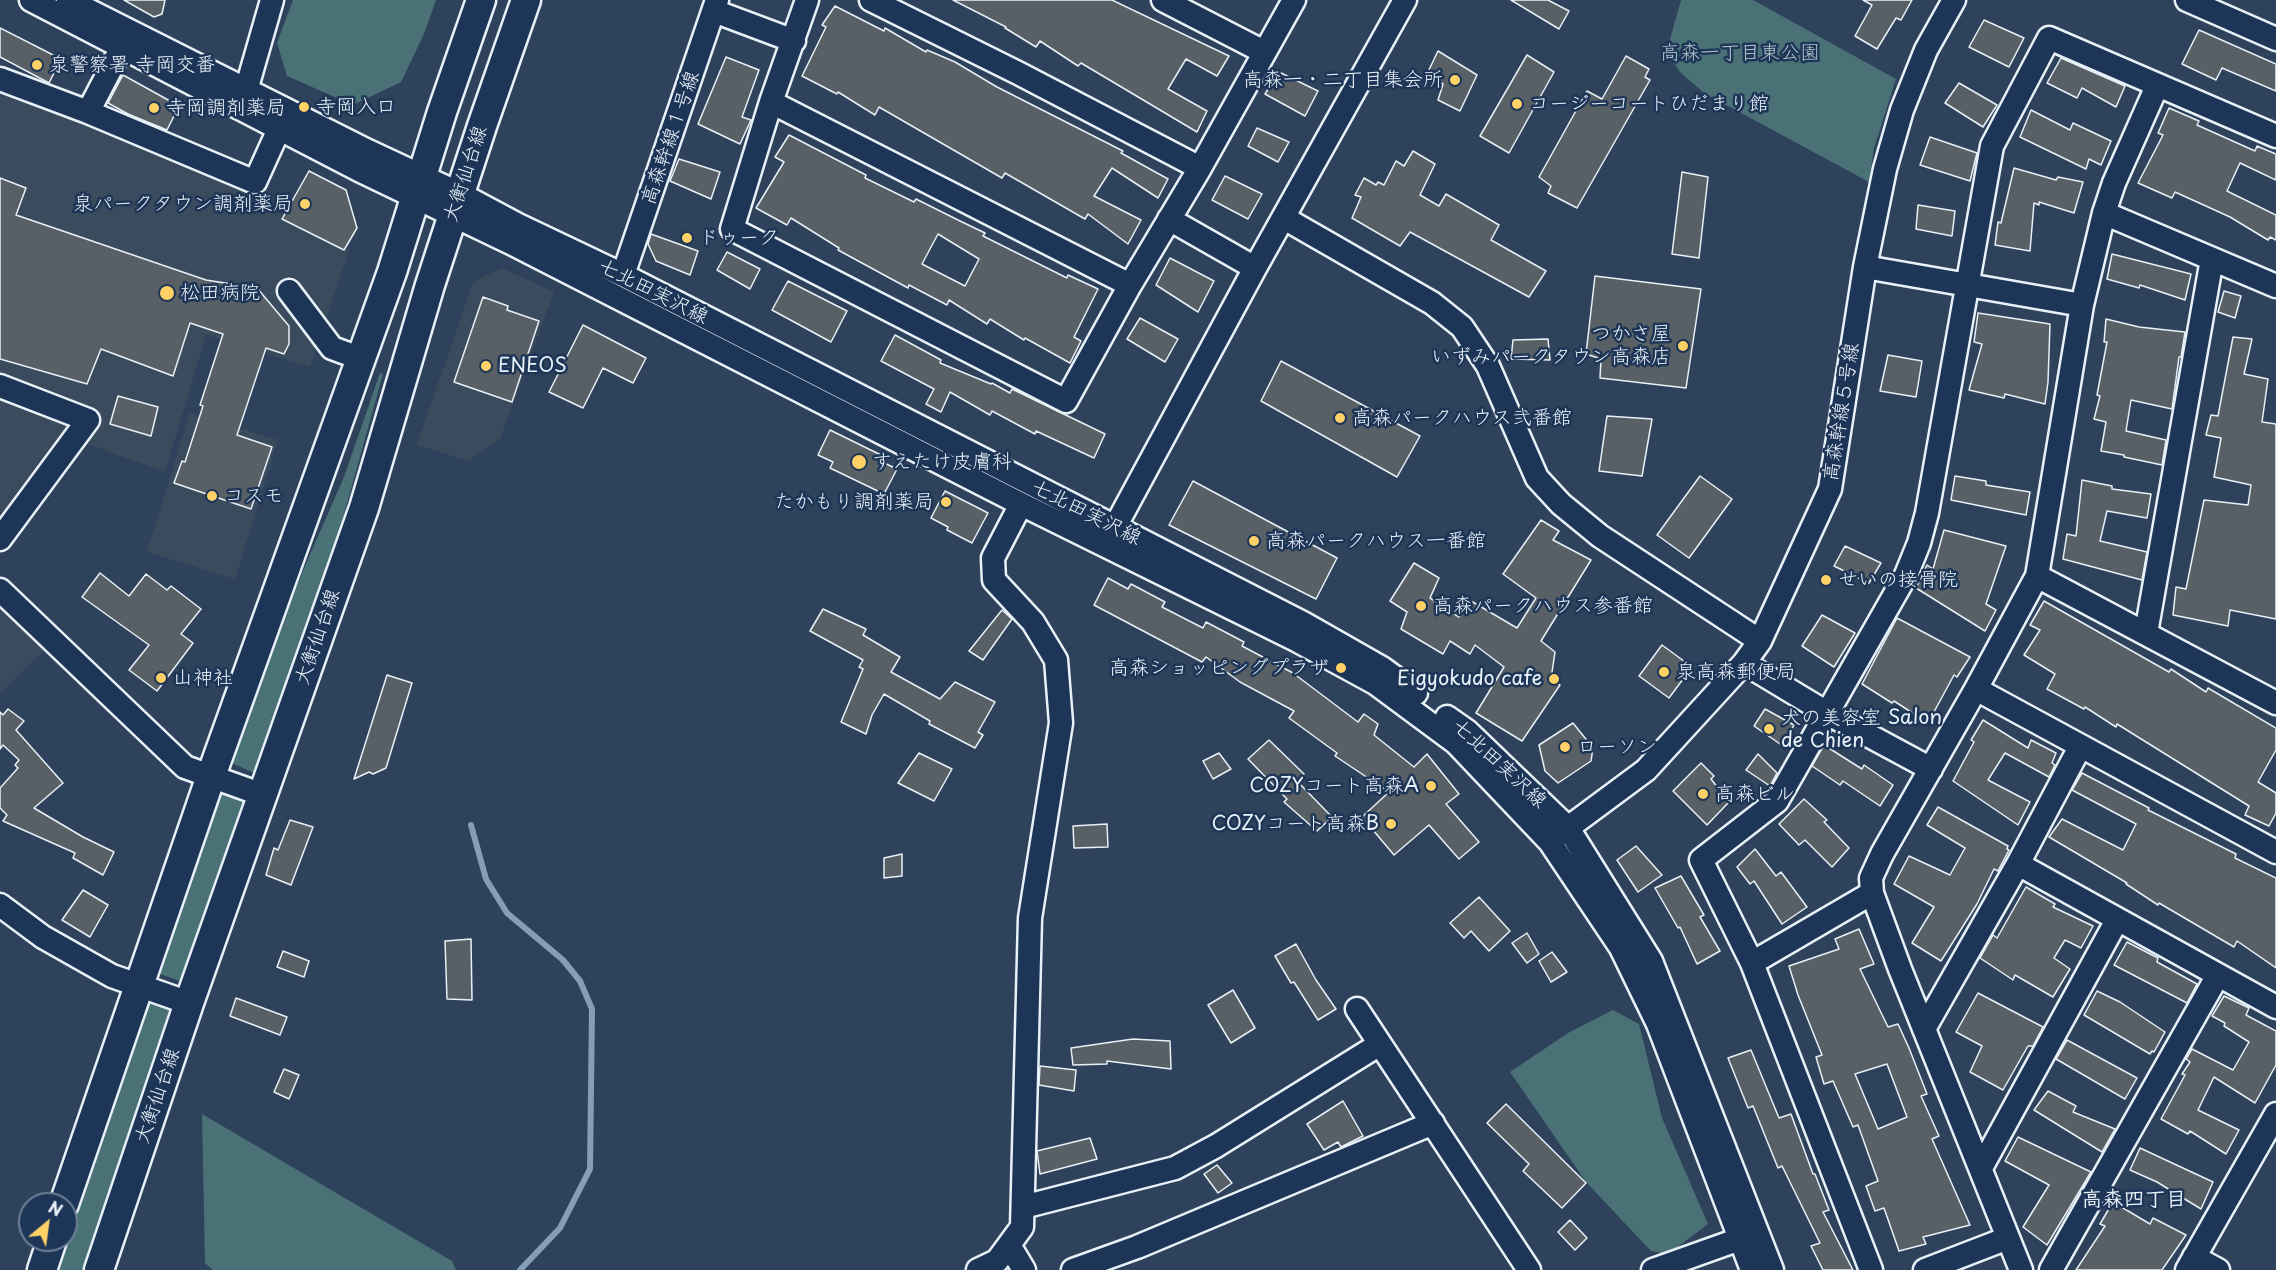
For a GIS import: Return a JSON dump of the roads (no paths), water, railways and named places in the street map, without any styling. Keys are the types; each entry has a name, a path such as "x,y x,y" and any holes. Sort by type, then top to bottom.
{"main road":[{"name":"大衡仙台線","path":"68,1192 211,776 362,358 481,0"},
{"name":"大衡仙台線","path":"99,1270 189,1003 364,508 456,205 526,0"},
{"path":"42,1270 48,1252"}],"street":[{"path":"31,0 122,47 243,99 279,129 419,187"},
{"path":"68,0 243,99 456,205 1021,504 1110,536 1375,683 1456,743 1550,842 1621,948 1658,1024 1752,1270"},
{"path":"243,99 272,0"},
{"path":"807,0 771,102 732,229 1066,401 1294,0"},
{"path":"871,0 1018,73 1200,168"},
{"path":"1163,0 1264,52"},
{"path":"1110,536 1255,268 1405,0"},
{"name":"高森幹線５号線","path":"1550,842 1646,770 1744,663 1760,641 1830,489 1865,267 1885,169 1902,110 1926,50 1953,0"},
{"path":"2187,0 2276,39"},
{"path":"715,5 794,41"},
{"name":"高森幹線１号線","path":"624,275 715,5"},
{"path":"1871,1270 1752,963 1701,860 1777,801 1906,575 1919,543 1927,513 1992,146 2049,38 2276,136"},
{"path":"88,112 122,47"},
{"path":"0,79 88,112 255,182 279,129"},
{"path":"2021,1270 1924,1029 1872,893 1871,878 1882,854 2037,576 2082,305 2104,213 2114,183 2157,86"},
{"path":"771,102 1130,285"},
{"name":"七北田実沢線","path":"456,205 518,225 624,275 1110,536 1303,623 1382,668 1467,731 1568,828 1651,961 1772,1270"},
{"path":"2104,213 2276,286"},
{"path":"1284,218 1432,303 1462,327 1488,366 1537,478 1553,496 1600,536 1760,641"},
{"path":"1169,219 1255,268"},
{"path":"2146,633 2212,259"},
{"path":"1865,267 2082,305"},
{"path":"289,291 332,348 362,358"},
{"path":"0,386 88,420 0,540"},
{"path":"978,1270 997,1261 1022,1227 1030,918 1062,723 1056,660 1033,622 994,580 993,558 1021,504"},
{"path":"2037,576 2276,703"},
{"path":"0,590 185,767 263,795"},
{"path":"1744,663 1827,713 1930,769"},
{"path":"1976,689 2276,852"},
{"path":"1924,1029 2018,864 2080,747"},
{"path":"2018,864 2276,1007"},
{"path":"1752,963 1872,893"},
{"path":"0,905 43,938 112,976 189,1003"},
{"path":"1981,1168 2117,920"},
{"path":"2051,1270 2218,975"},
{"path":"1357,1009 1529,1270"},
{"path":"1023,1207 1175,1168 1216,1146 1380,1044"},
{"path":"2218,1270 2191,1264 2268,1148 2276,1114"},
{"path":"1073,1270 1137,1247 1432,1123"},
{"path":"1925,1270 2008,1238"},
{"path":"1653,1270 1740,1239"},
{"path":"1009,1245 1024,1270"}],"waterway":[{"path":"471,825 486,879 507,913 563,960 580,981 592,1009 590,1169 560,1228 520,1270"}],"place":[{"name":"泉警察署 寺岡交番","path":"37,65"},
{"name":"高森一・二丁目集会所","path":"1455,80"},
{"name":"コージーコートひだまり館","path":"1517,104"},
{"name":"寺岡入口","path":"304,107"},
{"name":"寺岡調剤薬局","path":"154,108"},
{"name":"泉パークタウン調剤薬局","path":"305,204"},
{"name":"ドゥーク","path":"687,238"},
{"name":"松田病院","path":"167,293"},
{"name":"つかさ屋 いずみパークタウン高森店","path":"1683,346"},
{"name":"ENEOS","path":"486,366"},
{"name":"高森パークハウス弐番館","path":"1340,418"},
{"name":"すえたけ皮膚科","path":"859,462"},
{"name":"コスモ","path":"212,496"},
{"name":"たかもり調剤薬局","path":"946,502"},
{"name":"高森パークハウス一番館","path":"1254,541"},
{"name":"せいの接骨院","path":"1826,580"},
{"name":"高森パークハウス参番館","path":"1421,606"},
{"name":"高森ショッピングプラザ","path":"1341,668"},
{"name":"泉高森郵便局","path":"1664,672"},
{"name":"山神社","path":"161,678"},
{"name":"Eigyokudo cafe","path":"1554,679"},
{"name":"犬の美容室 Salon de Chien","path":"1769,729"},
{"name":"ローソン","path":"1565,747"},
{"name":"COZYコート高森A","path":"1431,786"},
{"name":"高森ビル","path":"1703,794"},
{"name":"COZYコート高森B","path":"1391,824"}],"district":[{"name":"高森四丁目","path":"2134,1200"}],"park label":[{"name":"高森一丁目東公園","path":"1740,53"}]}
